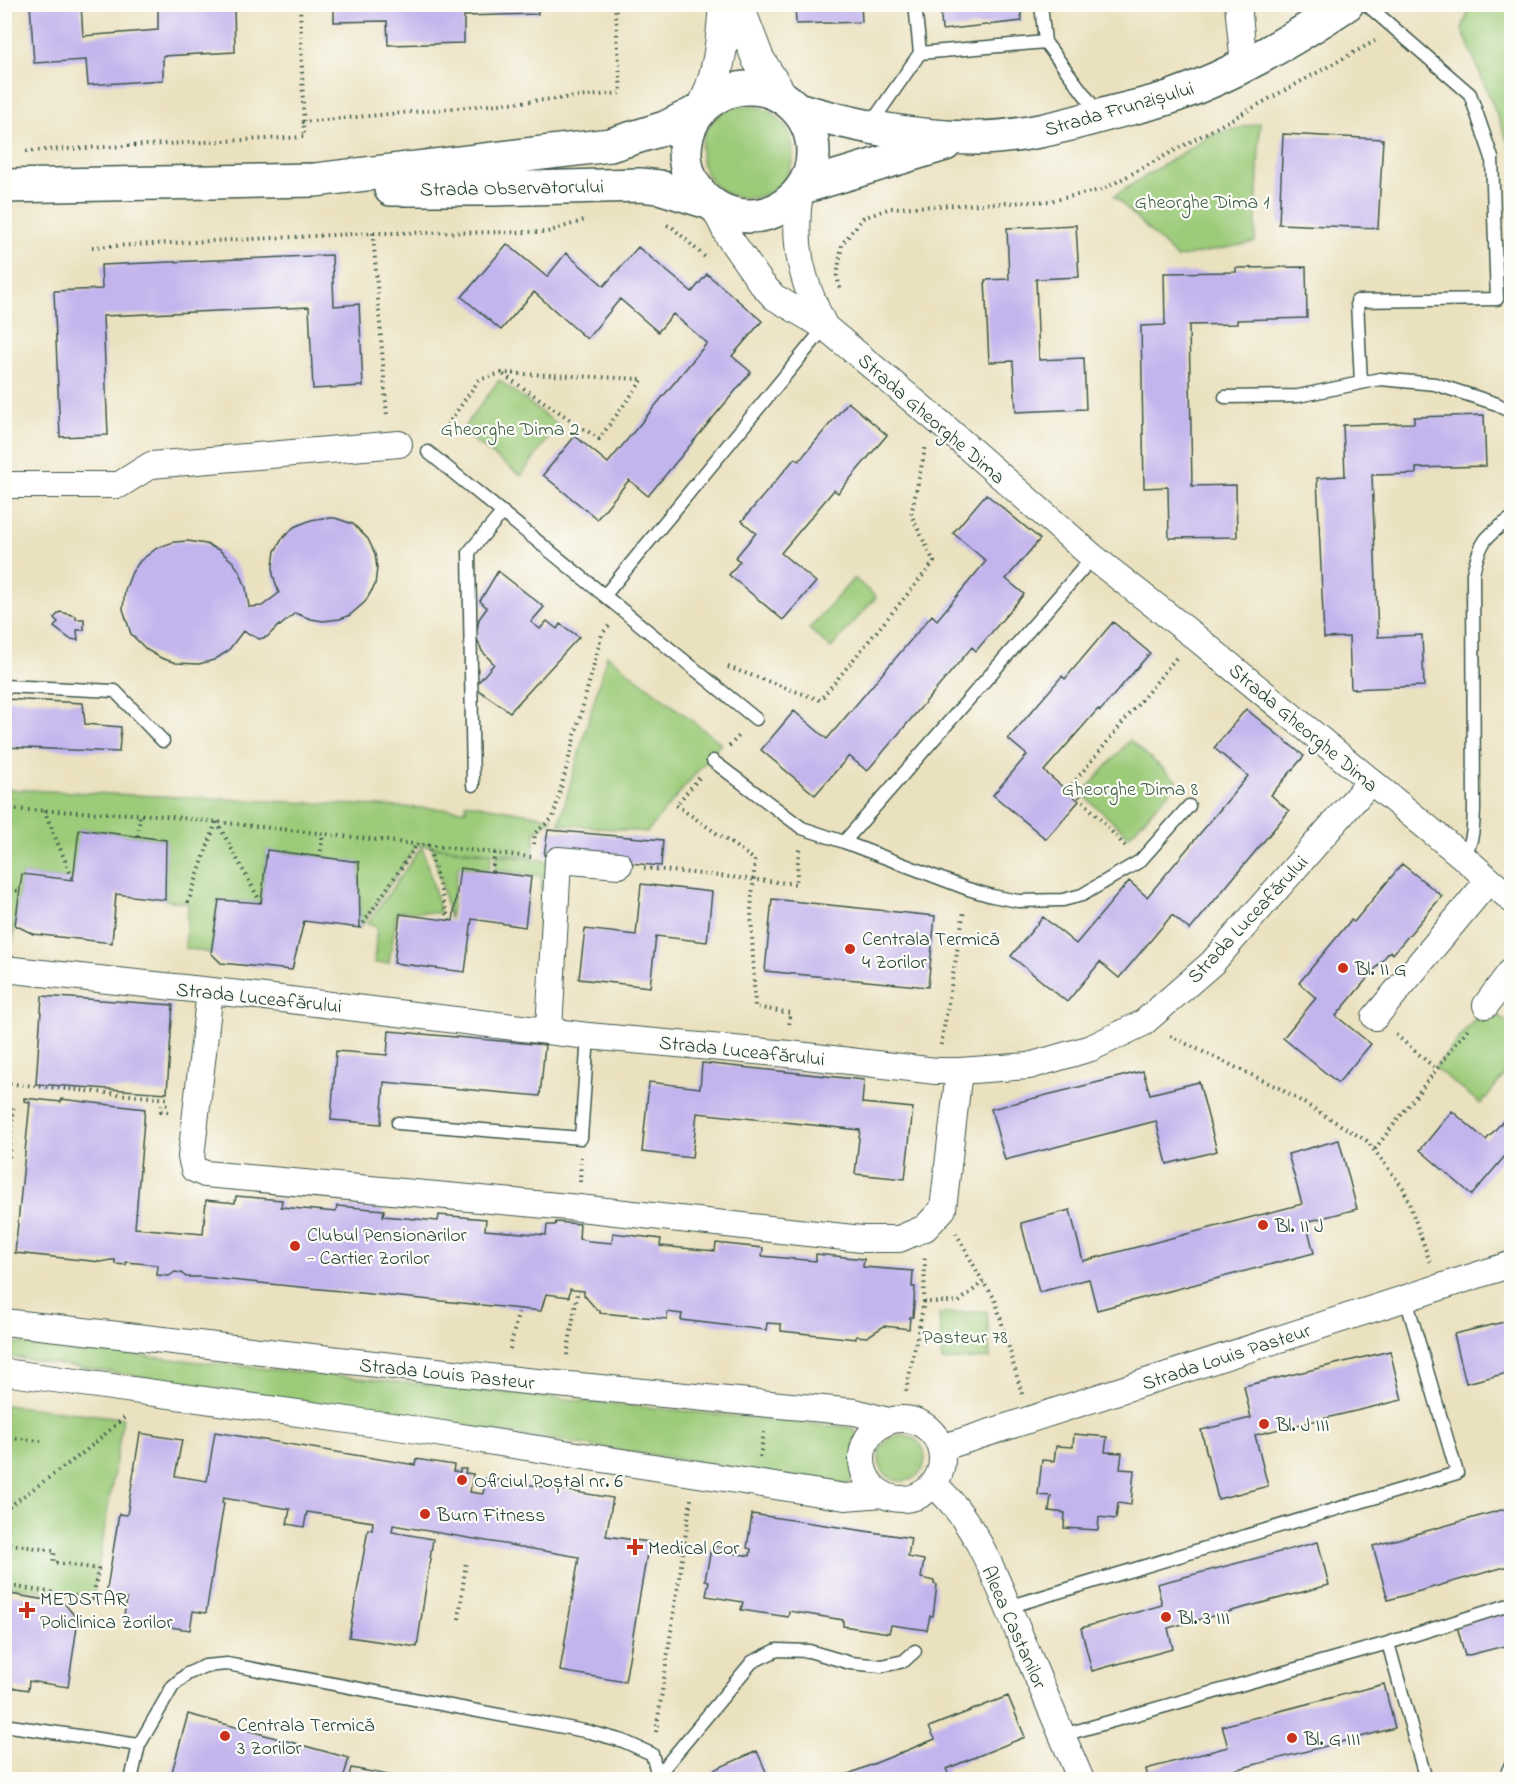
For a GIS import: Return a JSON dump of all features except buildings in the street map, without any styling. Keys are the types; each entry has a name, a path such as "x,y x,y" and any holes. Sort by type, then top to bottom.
{"main road":[{"name":"Strada Frunzișului","path":"802,189 932,147 977,138 1061,127 1170,97 1244,66 1298,36 1347,4"},
{"path":"741,89 766,91 789,103 810,129 814,153 811,171 802,189 785,206 766,214 744,216 733,214 710,203 694,184 686,160 685,147 693,121 703,108 717,96 741,89"},
{"name":"Strada Frunzișului","path":"789,103 869,128 933,136 977,138"},
{"name":"Strada Observatorului","path":"4,186 315,180 610,145 665,129 703,108"},
{"name":"Strada Observatorului","path":"315,180 370,189 493,189 640,184 659,187 710,203"}],"street":[{"path":"703,108 714,85 719,67 725,4"},
{"path":"737,4 758,59 789,103"},
{"path":"1238,4 1244,66"},
{"name":"Strada Gheorghe Dima","path":"802,189 796,234 799,254 811,300 825,327"},
{"name":"Strada Gheorghe Dima","path":"710,203 728,236 761,283 774,297 825,327 939,422 1093,557 1194,636 1462,856 1512,900"},
{"path":"4,485 120,485 151,465 394,444"},
{"name":"Strada Luceafărului","path":"4,969 588,1036 948,1071 1029,1066 1091,1048 1143,1023 1212,963 1370,782"},
{"path":"549,1030 558,861 619,865"},
{"path":"1375,1017 1489,880"},
{"path":"1486,1005 1512,970"},
{"path":"210,992 191,1157 194,1169 205,1174 579,1208 862,1239 899,1239 926,1228 943,1209 948,1071"},
{"name":"Strada Louis Pasteur","path":"4,1322 490,1378 855,1412 888,1421 913,1420 926,1426 935,1435 941,1448 1512,1264"},
{"path":"4,1372 179,1395 845,1497 883,1494 902,1499 924,1493 940,1473 943,1460 941,1448"},
{"path":"883,1494 870,1483 864,1472 862,1461 863,1448 868,1437 876,1428 888,1421"},
{"name":"Aleea Castanilor","path":"933,1484 946,1495 965,1519 979,1545 1063,1735 1079,1779"}],"lane":[{"path":"869,128 920,53 915,4"},
{"path":"1041,4 1045,42 1100,116"},
{"path":"1361,383 1357,301 1497,299 1492,158 1470,94 1366,4"},
{"path":"920,53 1045,42"},
{"path":"605,595 825,327"},
{"path":"1225,397 1298,396 1380,379 1435,384 1497,405 1512,413"},
{"path":"428,452 756,719"},
{"path":"473,785 469,552 503,512"},
{"path":"1462,856 1468,850 1473,831 1474,810 1473,573 1478,551 1490,532 1512,518"},
{"path":"844,842 1093,557"},
{"path":"4,686 115,691 163,741"},
{"path":"713,760 802,828 968,889 1018,901 1063,900 1082,895 1140,861 1189,806"},
{"path":"398,1123 581,1138 588,1036"},
{"path":"1008,1607 1457,1473 1406,1299"},
{"path":"1063,1735 1388,1643 1512,1604"},
{"path":"1388,1643 1426,1779"},
{"path":"658,1777 752,1662 777,1650 809,1651 850,1663 882,1666 904,1661 915,1651"},
{"path":"131,1779 139,1745 173,1686 187,1674 205,1666 227,1664 590,1732 623,1741 652,1754 658,1777"},
{"path":"4,1725 139,1745"},
{"path":"1504,1779 1512,1762"}],"path":[{"path":"16,152 304,136 300,4"},
{"path":"302,122 621,93 615,4"},
{"path":"842,294 837,276 842,244 862,218 891,208 1050,201 1104,189 1394,30"},
{"path":"93,247 373,233 547,232 596,216"},
{"path":"664,224 672,227 707,259"},
{"path":"373,233 394,444"},
{"path":"428,452 479,380 501,373 643,379 599,439 501,373"},
{"path":"728,667 820,700 934,562 911,515 928,436 939,422"},
{"path":"533,857 535,833 553,818 602,634 624,610"},
{"path":"1140,861 1070,788 1194,636"},
{"path":"756,719 713,760 676,805 755,860 751,910 755,1007 790,1013 789,1054"},
{"path":"4,809 140,815 217,822 428,844 558,861"},
{"path":"44,810 74,880"},
{"path":"138,836 140,815"},
{"path":"188,903 217,822"},
{"path":"217,822 261,903"},
{"path":"619,865 796,884 802,828"},
{"path":"320,857 323,833"},
{"path":"360,928 418,843"},
{"path":"428,844 448,920"},
{"path":"492,872 495,852"},
{"path":"4,889 20,891"},
{"path":"948,1071 968,889"},
{"path":"1375,1149 1486,1005"},
{"path":"1375,1017 1435,1068"},
{"path":"1143,1023 1279,1088 1367,1141 1404,1189 1439,1287"},
{"path":"4,1083 177,1099"},
{"path":"9,1157 14,1105"},
{"path":"579,1208 581,1138"},
{"path":"943,1209 983,1282 995,1299 1029,1419"},
{"path":"906,1391 924,1302 926,1228"},
{"path":"924,1302 959,1302 983,1282"},
{"path":"567,1355 578,1290"},
{"path":"510,1349 519,1309"},
{"path":"757,1482 768,1405"},
{"path":"4,1510 84,1453 129,1414"},
{"path":"4,1437 41,1441"},
{"path":"652,1754 692,1492"},
{"path":"4,1543 55,1551 53,1562 98,1569 93,1599 4,1585"},
{"path":"459,1619 466,1561"}],"green space":[{"path":"1471,5 1511,5 1511,150 1462,29"},
{"path":"747,106 765,109 780,119 790,134 793,152 790,170 780,185 765,195 747,198 729,195 714,185 704,170 701,152 704,134 714,119 729,109"},
{"name":"Gheorghe Dima 1","path":"1260,123 1255,242 1177,258 1114,196 1211,135"},
{"name":"Gheorghe Dima 2","path":"499,380 558,425 521,476 461,431"},
{"path":"854,578 876,597 831,648 809,629"},
{"path":"607,655 721,743 647,832 559,824"},
{"name":"Gheorghe Dima 8","path":"1130,740 1178,782 1129,836 1082,794"},
{"path":"4,789 466,810 466,803 553,818 535,833 533,857 417,845 360,928 359,862 267,850 261,903 219,900 211,953 185,948 188,903 165,900 166,840 80,829 73,880 22,874 12,945 4,943"},
{"path":"422,846 441,913 397,911 389,963 374,963 377,927 367,924"},
{"path":"432,847 492,854 489,870 458,866 450,919"},
{"path":"496,855 556,862 552,935 539,934 542,876 495,870"},
{"path":"1486,1005 1511,1026 1511,1067 1481,1104 1435,1068"},
{"name":"Pasteur 78","path":"987,1311 990,1358 942,1361 939,1314"},
{"path":"4,1342 852,1428 858,1434 852,1480 846,1485 5,1356"},
{"path":"4,1405 123,1418 93,1599 5,1585"},
{"path":"902,1435 918,1442 925,1458 918,1474 902,1481 886,1474 879,1458 886,1442"}],"place":[{"name":"Centrala Termică 4 Zorilor","path":"850,949"},
{"name":"Bl. II G","path":"1343,968"},
{"name":"Bl. II J","path":"1263,1225"},
{"name":"Clubul Pensionarilor - Cartier Zorilor","path":"295,1246"},
{"name":"Bl. J III","path":"1264,1424"},
{"name":"Oficiul Poștal nr. 6","path":"462,1480"},
{"name":"Burn Fitness","path":"425,1514"},
{"name":"Medical Cor","path":"635,1547"},
{"name":"MEDSTAR Policlinica Zorilor","path":"27,1610"},
{"name":"Bl. 3 III","path":"1166,1617"},
{"name":"Centrala Termică 3 Zorilor","path":"225,1736"},
{"name":"Bl. G III","path":"1292,1738"}]}
